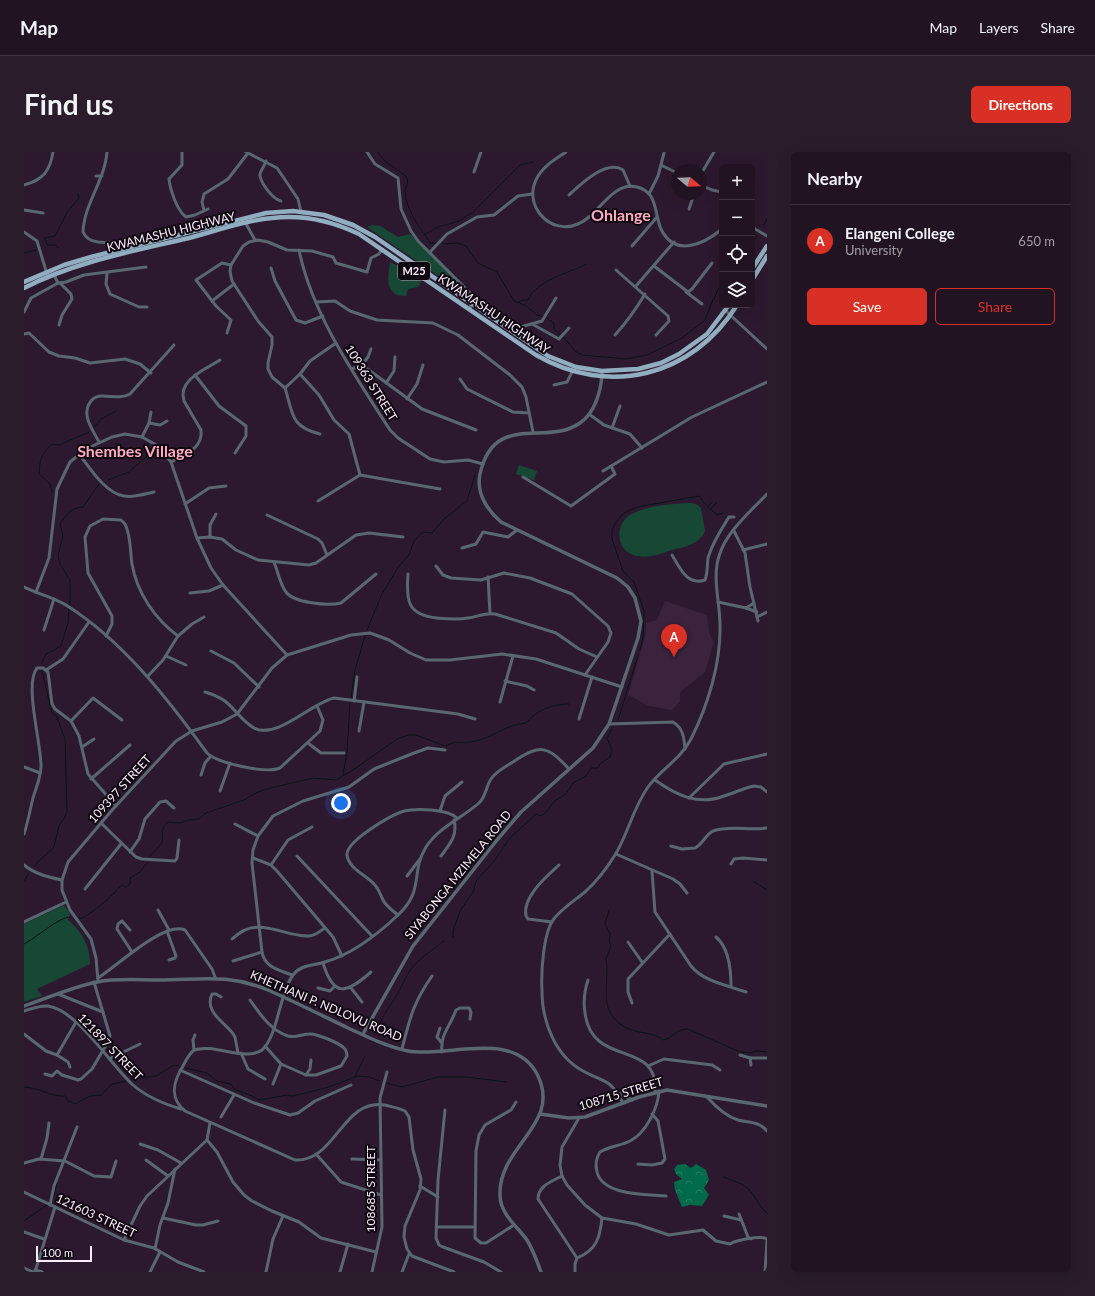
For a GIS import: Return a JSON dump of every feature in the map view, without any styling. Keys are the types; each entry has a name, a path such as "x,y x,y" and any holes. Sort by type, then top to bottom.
{"main road":[{"name":"KWAMASHU HIGHWAY","path":"24,288 76,261 244,218 274,212 301,212 324,215 362,229 548,356 576,367 602,374 638,369 671,358 699,340 728,308"},
{"name":"KWAMASHU HIGHWAY","path":"24,282 47,275 54,275 79,266 245,223 269,218 300,218 328,222 347,228 382,249 536,355 572,372 642,374 675,363 691,354 708,340 735,308"},
{"path":"755,264 767,246"},
{"path":"755,275 767,256"}],"street":[{"path":"24,185 44,177 50,168 53,152"},
{"path":"107,152 102,176 86,215 83,228 84,234 89,240 97,242 129,241 133,246"},
{"path":"182,152 182,165 169,179 183,215 192,216 206,209 202,199 205,192 228,179 247,153 274,165 281,173 298,200 301,212 300,218"},
{"path":"367,152 375,164 398,178 400,185 400,204 403,214 414,236 470,293 470,310"},
{"path":"474,172 481,152"},
{"path":"566,152 560,154 540,173 534,183 532,194 535,206 542,217 557,226 568,227 584,222 617,191 630,186 639,187 649,194 655,205 657,217 663,232 674,242 681,245 696,245 710,239 719,232"},
{"path":"707,164 714,152"},
{"path":"649,194 656,182 664,153"},
{"path":"266,161 260,173 260,177 274,197 281,201"},
{"path":"661,165 671,170"},
{"path":"569,195 591,175 616,168 623,170 630,186"},
{"path":"96,176 102,176"},
{"path":"707,188 719,191"},
{"path":"430,252 447,234 477,217 497,214 518,196 532,194"},
{"path":"689,209 692,200"},
{"path":"24,210 43,213"},
{"path":"632,246 657,217"},
{"path":"244,218 245,223 255,240"},
{"path":"755,229 767,236"},
{"path":"24,232 37,241 47,275"},
{"path":"320,434 310,432 298,424 285,388 272,377 268,369 272,345 271,334 258,321 234,284 230,274 231,265 243,246 255,240 264,240 287,250 312,251 333,257 336,263 367,272 371,258 379,254 382,249"},
{"path":"636,286 674,242"},
{"name":"109363 STREET","path":"299,250 305,275 336,343 390,430 398,438 422,454 438,461 468,460 483,464"},
{"path":"227,333 231,320 212,301 197,281 222,263 231,265"},
{"path":"686,292 692,289 712,263"},
{"path":"654,266 702,304"},
{"path":"24,312 31,298 59,283 84,275 146,267"},
{"path":"271,268 275,281 296,320 305,323 323,316"},
{"path":"616,270 661,307 669,318 669,321 656,335"},
{"path":"107,273 106,284 110,294 139,307 147,307"},
{"path":"54,275 59,283 71,294 72,298 62,315 59,325"},
{"path":"212,301 234,284"},
{"path":"615,335 622,328 629,315 646,294"},
{"path":"510,330 545,319 556,298"},
{"path":"317,302 335,301 350,311 377,320 428,322 438,324 461,337 510,375 524,391 533,432"},
{"path":"726,311 767,349"},
{"path":"532,324 559,339 569,328"},
{"path":"24,334 29,333 33,335 49,352 59,356 75,358 90,364 109,360 125,359 144,366 151,373"},
{"path":"285,388 300,374 310,360 336,343"},
{"path":"98,442 87,418 88,406 90,402 100,396 127,396 151,373 174,345"},
{"path":"352,369 362,365 368,357 371,349"},
{"path":"386,383 394,372 395,358"},
{"path":"171,462 195,448 200,440 201,430 182,395 184,386 195,375 220,360"},
{"path":"362,365 407,399 433,414 476,430"},
{"path":"407,399 417,384 423,365"},
{"path":"554,385 567,382 572,372"},
{"path":"300,374 319,395 334,420 349,434 360,475"},
{"name":"SIYABONGA MZIMELA ROAD","path":"362,1034 396,974 419,939 502,833 568,768 583,758 593,748 609,724 640,629 640,613 635,598 628,587 617,578 501,522 487,507 479,483 483,464 500,441 520,433 562,431 580,423 589,414 597,398 602,374"},
{"path":"195,375 219,406 246,426 246,436 235,453"},
{"path":"460,379 467,389 513,412 529,413"},
{"path":"603,471 697,414 767,382"},
{"path":"612,428 620,406"},
{"path":"142,437 149,423 151,412"},
{"path":"589,414 604,425 630,434 642,448"},
{"path":"149,423 160,425 167,421"},
{"path":"36,592 48,558 57,489 66,468 79,454 98,442 120,435 142,437 158,446 171,462 197,538 211,568 223,585 287,655 351,635 365,633 380,636 415,656 429,660 450,660 502,654 536,659 622,687"},
{"path":"79,454 100,480 115,493 128,497 154,492"},
{"path":"523,477 571,506 615,474 611,466"},
{"path":"318,501 360,475 440,489"},
{"path":"185,504 209,488 226,486"},
{"path":"624,1104 618,1093 608,1082 582,1071 570,1062 558,1047 551,1034 544,1012 542,990 546,941 552,922 560,912 593,884 616,854 643,794 685,749 699,721 715,670 720,637 718,561 722,548 734,531 767,494"},
{"path":"210,536 210,526 216,514"},
{"path":"266,515 318,539 322,543 327,555"},
{"path":"672,555 686,578 698,582 705,580 708,558 716,538 729,517 734,517"},
{"path":"106,636 112,624 112,616 90,578 86,556 85,536 90,526 107,518 121,520 126,525 134,570 146,601 160,621 178,636"},
{"path":"462,548 476,544 483,532 508,537 517,530"},
{"path":"734,531 743,550 758,619 767,612"},
{"path":"197,538 210,536 222,539 236,550 251,557 274,562 309,565 316,563 352,537 364,533 403,537"},
{"path":"743,550 767,544"},
{"path":"274,562 284,589 289,595 296,599 317,603 341,603 376,574"},
{"path":"436,566 442,575 451,578 477,580 500,574 520,575 574,596 611,631 608,642 585,675"},
{"path":"408,574 408,594 411,606 422,616 456,620 490,612 556,633 579,649 597,658"},
{"path":"488,578 490,612"},
{"path":"190,593 209,591 223,585"},
{"path":"24,587 67,605 106,636 148,676 211,756 230,763 276,770 320,731 323,724 322,715 317,706"},
{"path":"44,630 54,599"},
{"path":"718,602 757,612"},
{"path":"746,608 754,603"},
{"path":"148,676 166,656 178,636 192,624 204,617"},
{"path":"29,674 37,668 46,670 63,659 88,622"},
{"path":"211,651 234,663 259,687"},
{"name":"109397 STREET","path":"62,880 71,856 171,746 192,731 228,719 237,714 272,668 287,655"},
{"path":"166,656 186,665"},
{"path":"500,702 513,656"},
{"path":"46,670 55,709 71,721 79,736 86,769 91,779 116,806"},
{"path":"354,701 357,677"},
{"path":"579,719 592,677"},
{"path":"505,681 527,686 534,690"},
{"path":"205,692 225,702 237,714 255,728 266,731 278,728 324,701 334,698 458,714 475,718"},
{"path":"71,721 93,698 122,720"},
{"path":"359,731 364,702"},
{"path":"609,724 673,722 679,726 683,733 685,749"},
{"path":"24,833 40,773 40,758 32,731"},
{"path":"82,747 94,739"},
{"path":"308,743 321,753 344,753"},
{"path":"91,779 130,745"},
{"path":"292,975 269,966 264,959 262,952 253,858 258,836 270,818 320,794 349,787 374,768 428,748 445,750"},
{"path":"407,876 420,859 427,846 456,819 481,802 488,783 496,774 531,750 538,749 551,751 568,768"},
{"path":"689,798 724,764 767,754"},
{"path":"201,775 205,763 211,756"},
{"path":"220,791 230,763"},
{"path":"24,767 40,773"},
{"path":"655,780 665,787 689,798 702,801 713,800 754,786 767,792"},
{"path":"440,811 445,796 462,782"},
{"path":"130,852 139,839 144,819 158,803 166,801 174,808"},
{"path":"398,915 386,904 374,884 353,866 347,855 349,847 365,832 401,812 408,810 440,811 452,814 456,819 454,837 441,856"},
{"path":"101,823 130,852 136,857 142,859 173,861 177,858 179,840"},
{"path":"235,824 258,836"},
{"path":"271,865 288,840 312,827"},
{"path":"671,846 682,849 695,848 708,834 719,830 755,830 767,828"},
{"path":"85,889 121,844"},
{"path":"616,854 678,882 687,893"},
{"path":"297,856 372,936"},
{"path":"253,858 271,865 333,937 342,956"},
{"path":"731,864 734,859 743,858 767,860"},
{"path":"182,1109 175,1100 173,1092 175,1080 194,1050 204,1048 240,1053 256,1053 265,1046 273,1028 282,997 292,975 303,966 323,963 342,956 372,936 398,915 410,903 415,893 420,859"},
{"path":"24,865 30,870 62,880 66,902 91,939 96,958 97,981 103,1012 110,1036 90,1072 82,1079 78,1080 62,1075 57,1071 52,1076 45,1074"},
{"path":"552,922 528,918 526,916 525,909 538,885 559,865"},
{"path":"652,870 654,908 696,972 713,981 746,992"},
{"path":"24,922 66,902"},
{"path":"158,910 168,930 176,956 175,958 169,960"},
{"path":"130,930 122,921 118,924 117,929 132,952"},
{"path":"97,981 132,952 168,930 177,928 186,930 212,969 215,977"},
{"path":"232,938 247,930 278,930 308,936 314,935 325,928"},
{"path":"632,1003 628,992 628,979 642,962 670,934"},
{"path":"716,937 723,945 725,950 731,986"},
{"path":"628,942 642,962"},
{"path":"233,962 262,952"},
{"path":"323,963 328,977 335,986 341,989 351,988 371,972"},
{"path":"402,1049 415,1003 432,976"},
{"name":"KHETHANI P. NDLOVU ROAD","path":"24,1006 97,981 215,977 247,983 282,997 384,1044 402,1049 420,1052 442,1052 495,1048 504,1049 519,1055 533,1068 539,1079 543,1098 540,1114 532,1129 506,1164 501,1177 500,1194 501,1204 505,1213 529,1244 540,1272"},
{"path":"588,980 584,995 584,1004 587,1025 594,1037 604,1046 636,1057 648,1066 655,1080 655,1092"},
{"path":"318,988 327,992 332,990 335,986"},
{"path":"351,988 362,1002"},
{"path":"58,994 103,1012"},
{"path":"221,997 216,994 212,994 210,1004 219,1021 234,1036 248,1069 265,1079"},
{"path":"250,1000 273,1028 293,1037 309,1034 315,1035 344,1048 347,1056 341,1066 316,1075 306,1075 281,1064 265,1046"},
{"name":"121897 STREET","path":"24,1011 46,1005 76,1022 111,1058 137,1088 152,1098 182,1109 292,1160 303,1160 316,1154"},
{"path":"441,1042 453,1020 456,1010 460,1008 469,1008 471,1012 470,1019"},
{"path":"57,1055 76,1022"},
{"path":"440,1028 437,1036 441,1042 442,1052"},
{"path":"24,1034 46,1051 57,1055 68,1062 70,1067"},
{"path":"194,1050 192,1040 195,1035"},
{"path":"111,1058 140,1044"},
{"path":"740,1055 750,1058 767,1058"},
{"path":"750,1058 751,1065"},
{"path":"648,1066 664,1059 712,1065 720,1070"},
{"path":"306,1075 310,1069 311,1060"},
{"path":"273,1084 281,1064"},
{"path":"180,1070 234,1094 290,1115 298,1113 315,1101 351,1085"},
{"name":"108685 STREET","path":"372,1272 382,1228 380,1090 387,1072"},
{"path":"659,1091 652,1114 638,1136 600,1152 596,1158 596,1168 600,1180 604,1185 612,1189 666,1196"},
{"name":"108715 STREET","path":"540,1114 579,1118 597,1114 659,1091 680,1091 707,1097 767,1106"},
{"path":"618,1093 632,1100"},
{"path":"221,1117 234,1094"},
{"path":"707,1097 715,1106 731,1117 759,1124 767,1131"},
{"path":"514,1225 483,1243 475,1238 473,1227 476,1151 479,1135 485,1124 511,1110 516,1102"},
{"path":"381,1195 341,1182 316,1154 338,1133 352,1114 371,1105 380,1105 403,1110 408,1114 413,1150 421,1179 420,1186 404,1226 404,1237 409,1254 402,1272"},
{"path":"445,1110 436,1238 439,1245 484,1262 501,1272"},
{"path":"638,1164 652,1165 662,1163 665,1156 658,1121 652,1114"},
{"path":"579,1118 560,1152 562,1176 577,1198 602,1218 636,1224 669,1235 703,1230 716,1241 730,1244 761,1236 767,1240 766,1272"},
{"path":"40,1159 49,1123"},
{"path":"124,1240 142,1201 207,1140 210,1123"},
{"path":"50,1205 54,1186 77,1127"},
{"path":"207,1140 217,1152 230,1176 244,1194 258,1205 299,1222 321,1238 376,1252"},
{"path":"140,1144 158,1150 181,1163"},
{"path":"24,1163 40,1159 63,1162 100,1177 111,1177 116,1161"},
{"path":"352,1159 381,1160"},
{"path":"146,1160 168,1176"},
{"path":"155,1249 160,1225 168,1203 175,1169"},
{"path":"562,1176 542,1188 539,1191 538,1198 578,1258"},
{"path":"420,1186 438,1196"},
{"name":"121603 STREET","path":"24,1192 124,1240 155,1249 178,1262 204,1272"},
{"path":"35,1271 55,1207"},
{"path":"738,1214 748,1237 751,1239"},
{"path":"266,1272 273,1239 283,1216"},
{"path":"724,1216 741,1220"},
{"path":"163,1218 196,1225 203,1225 218,1221"},
{"path":"574,1272 575,1264 578,1258 588,1253 595,1245 602,1218"},
{"path":"436,1227 473,1227"},
{"path":"24,1232 44,1239"},
{"path":"340,1272 348,1244"},
{"path":"150,1272 160,1252"},
{"path":"409,1254 454,1272"},
{"path":"24,1268 42,1272"}],"shaded area":[{"path":"665,601 707,615 709,633 714,642 705,672 680,692 680,701 672,710 649,706 628,695 645,637 646,623 657,620"}],"green space":[{"path":"372,225 380,226 398,237 410,234 468,293 469,297 367,227"},
{"path":"390,262 408,271 421,282 418,287 408,289 406,296 394,293 389,285 388,280"},
{"path":"519,465 537,471 534,480 516,474"},
{"path":"690,503 696,504 701,508 705,531 700,539 693,544 647,557 636,556 624,549 619,536 622,524 626,518 638,511 653,507"},
{"path":"64,905 70,914 68,920 81,934 87,945 90,964 37,989 42,996 24,1002 24,924"},
{"path":"685,1164 691,1168 696,1164 706,1170 709,1180 704,1188 709,1195 702,1206 690,1205 682,1207 675,1190 674,1182 682,1179 676,1174 674,1169 677,1165"}],"waterway":[{"path":"377,152 385,161 407,177 408,183 405,192 410,210 430,243 438,243"},
{"path":"424,235 438,227 459,221 473,212 520,165 533,162"},
{"path":"44,238 55,236 68,211 79,198 78,194"},
{"path":"763,226 767,219"},
{"path":"45,238 47,245 55,245 59,248"},
{"path":"443,244 458,243 466,246 478,263 497,272 514,301 526,306 537,315 543,317"},
{"path":"24,253 36,250"},
{"path":"518,303 522,300 528,300 532,293 545,282 586,264"},
{"path":"714,299 719,288"},
{"path":"563,337 575,351 582,355 626,359 647,355 682,338 705,320 713,300"},
{"path":"547,318 554,323 554,329 560,335"},
{"path":"94,427 101,419 116,411"},
{"path":"52,492 50,484 39,474 43,454 52,444 59,445 89,432"},
{"path":"108,480 129,472 147,456"},
{"path":"367,630 382,594 399,566 409,555 414,541 423,532 432,533 444,519 467,501 475,475"},
{"path":"70,605 70,580 60,564 58,555 63,536 60,524 72,510 83,507 99,484"},
{"path":"640,650 643,637 644,611 634,582 623,571 612,539 612,530 616,522 624,513 637,507 699,496 717,515 723,513"},
{"path":"708,506 712,502"},
{"path":"711,509 716,503"},
{"path":"42,663 46,654 61,646 68,623 69,608"},
{"path":"351,697 355,670 365,636"},
{"path":"618,720 638,656"},
{"path":"34,866 54,847 59,826 67,813 65,739 57,717 52,713 42,671"},
{"path":"343,774 347,752 350,703"},
{"path":"149,857 162,843 162,832 168,822 181,823 187,820 199,819 206,813 244,800 258,792 271,788 313,778 336,780 397,739 408,735 416,735 445,746 453,743 472,742 512,726 526,723 530,718 545,709 557,705 569,704"},
{"path":"453,937 453,931 460,911 473,892 476,881 495,860 509,839 536,814 541,816 544,814 556,800 566,794 573,783 586,776 591,768 598,768 601,763 610,757 612,750 607,738 612,729"},
{"path":"79,917 81,919 92,912 122,885 126,887 130,884 130,878 140,872 147,863"},
{"path":"24,881 29,873"},
{"path":"753,881 767,890"},
{"path":"609,910 605,924 610,934 609,942 611,945 606,959 606,996 609,1011 613,1018 629,1029 651,1034 663,1040 670,1038 676,1032 688,1029 740,1052 767,1052"},
{"path":"24,944 60,920 70,917"},
{"path":"378,1029 382,1019 411,969 422,958 444,941"},
{"path":"355,1076 365,1056"},
{"path":"132,1079 156,1076 174,1065 179,1066"},
{"path":"185,1068 207,1073 217,1081 231,1084 234,1089 259,1100 287,1095 293,1096 329,1087 358,1076 369,1077 380,1081"},
{"path":"386,1083 402,1087 438,1077 466,1077 507,1082"},
{"path":"24,1087 65,1096 68,1101 75,1104 90,1096 101,1095 112,1084 126,1081"},
{"path":"724,1177 746,1187 767,1213"},
{"path":"53,1199 57,1183"},
{"path":"24,1221 47,1205"}],"place":[{"name":"Elangeni College","path":"674,657"}],"district":[{"name":"Ohlange","path":"621,215"},
{"name":"Shembes Village","path":"135,451"}]}
